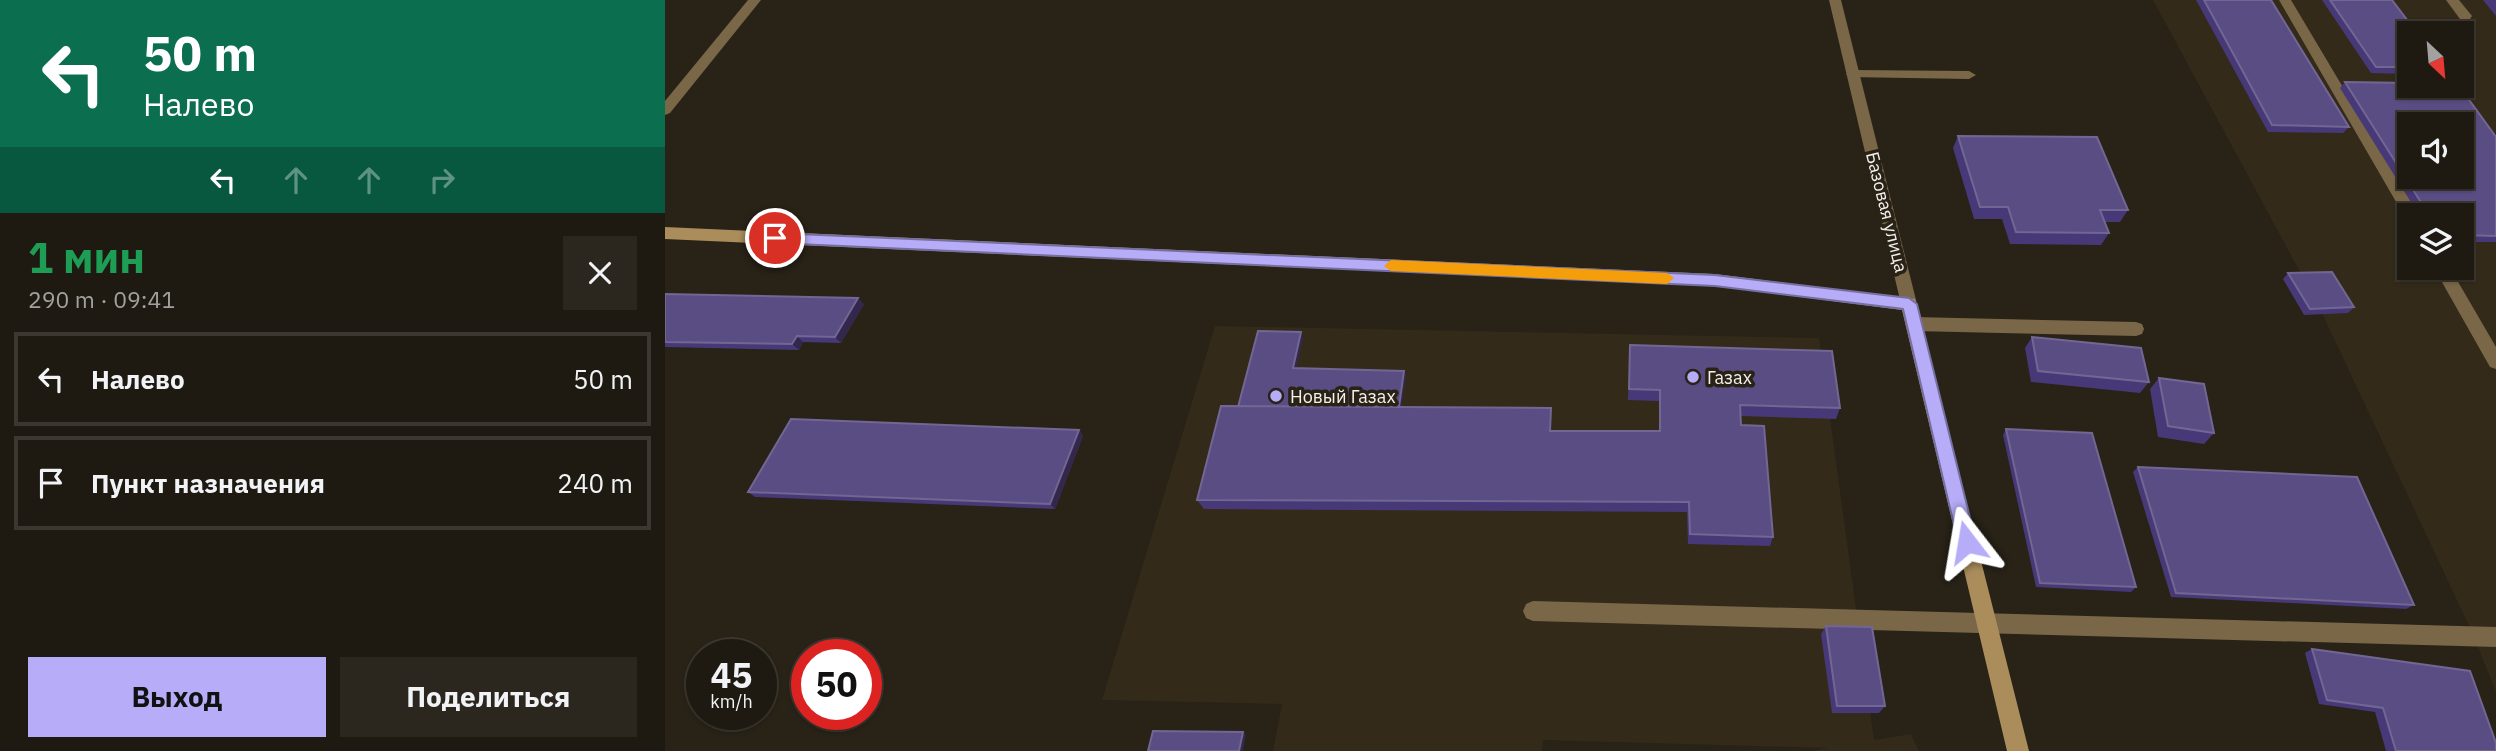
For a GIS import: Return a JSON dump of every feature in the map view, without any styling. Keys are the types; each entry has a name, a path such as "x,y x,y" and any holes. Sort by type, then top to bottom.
{"main road":[{"path":"665,233 1715,280 1909,304"},
{"name":"Базовая улица","path":"1909,304 2018,751"}],"street":[{"path":"665,110 755,0"},
{"name":"Базовая улица","path":"1835,0 1909,304"},
{"path":"2285,0 2404,203"},
{"path":"2452,0 2465,16"},
{"path":"1853,74 1969,75"},
{"path":"2449,280 2496,362"},
{"path":"1914,324 2136,329"},
{"path":"1533,611 2496,637"}],"shaded area":[{"path":"2153,0 2496,0 2496,692 2471,630 2320,309"},
{"path":"1215,326 1819,338 1874,740 1911,734 1919,751 1810,751 1827,748 1543,740 1542,751 1273,751 1282,704 1102,700"}],"building":[{"path":"2204,0 2271,0 2349,127 2272,125"},
{"path":"2330,0 2392,0 2408,21 2397,21 2397,67 2376,67"},
{"path":"2345,82 2397,83 2397,98 2468,98 2496,137 2496,236 2474,235 2474,203 2421,203 2413,189 2474,189 2474,112 2397,112 2397,164"},
{"path":"1958,136 2097,137 2128,210 2100,210 2109,233 2016,232 2008,207 1980,207"},
{"path":"2332,272 2354,307 2310,309 2288,273"},
{"path":"665,294 858,298 835,337 797,336 792,344 665,342"},
{"path":"1258,331 1301,332 1293,368 1404,371 1399,407 1238,407"},
{"path":"2032,337 2141,348 2149,382 2038,371"},
{"path":"1630,345 1832,351 1840,408 1740,405 1741,425 1764,426 1773,537 1690,534 1689,502 1197,500 1221,406 1551,408 1550,431 1660,431 1660,390 1629,389"},
{"path":"2159,378 2204,384 2214,433 2168,426"},
{"path":"791,419 1079,430 1050,504 748,492"},
{"path":"2006,429 2092,433 2136,587 2040,583"},
{"path":"2138,467 2357,477 2414,605 2176,593"},
{"path":"1826,626 1872,627 1885,706 1837,706"},
{"path":"2312,649 2470,671 2496,743 2496,751 2396,751 2383,708 2327,700"},
{"path":"1153,731 1243,732 1239,751 1148,751"}],"slow traffic":[{"path":"1391,266 1667,278"}],"place":[{"name":"Газах","path":"1693,377"},
{"name":"Новый Газах","path":"1276,396"}],"route":[{"path":"775,238 1715,280 1909,304 1967,542"}]}
